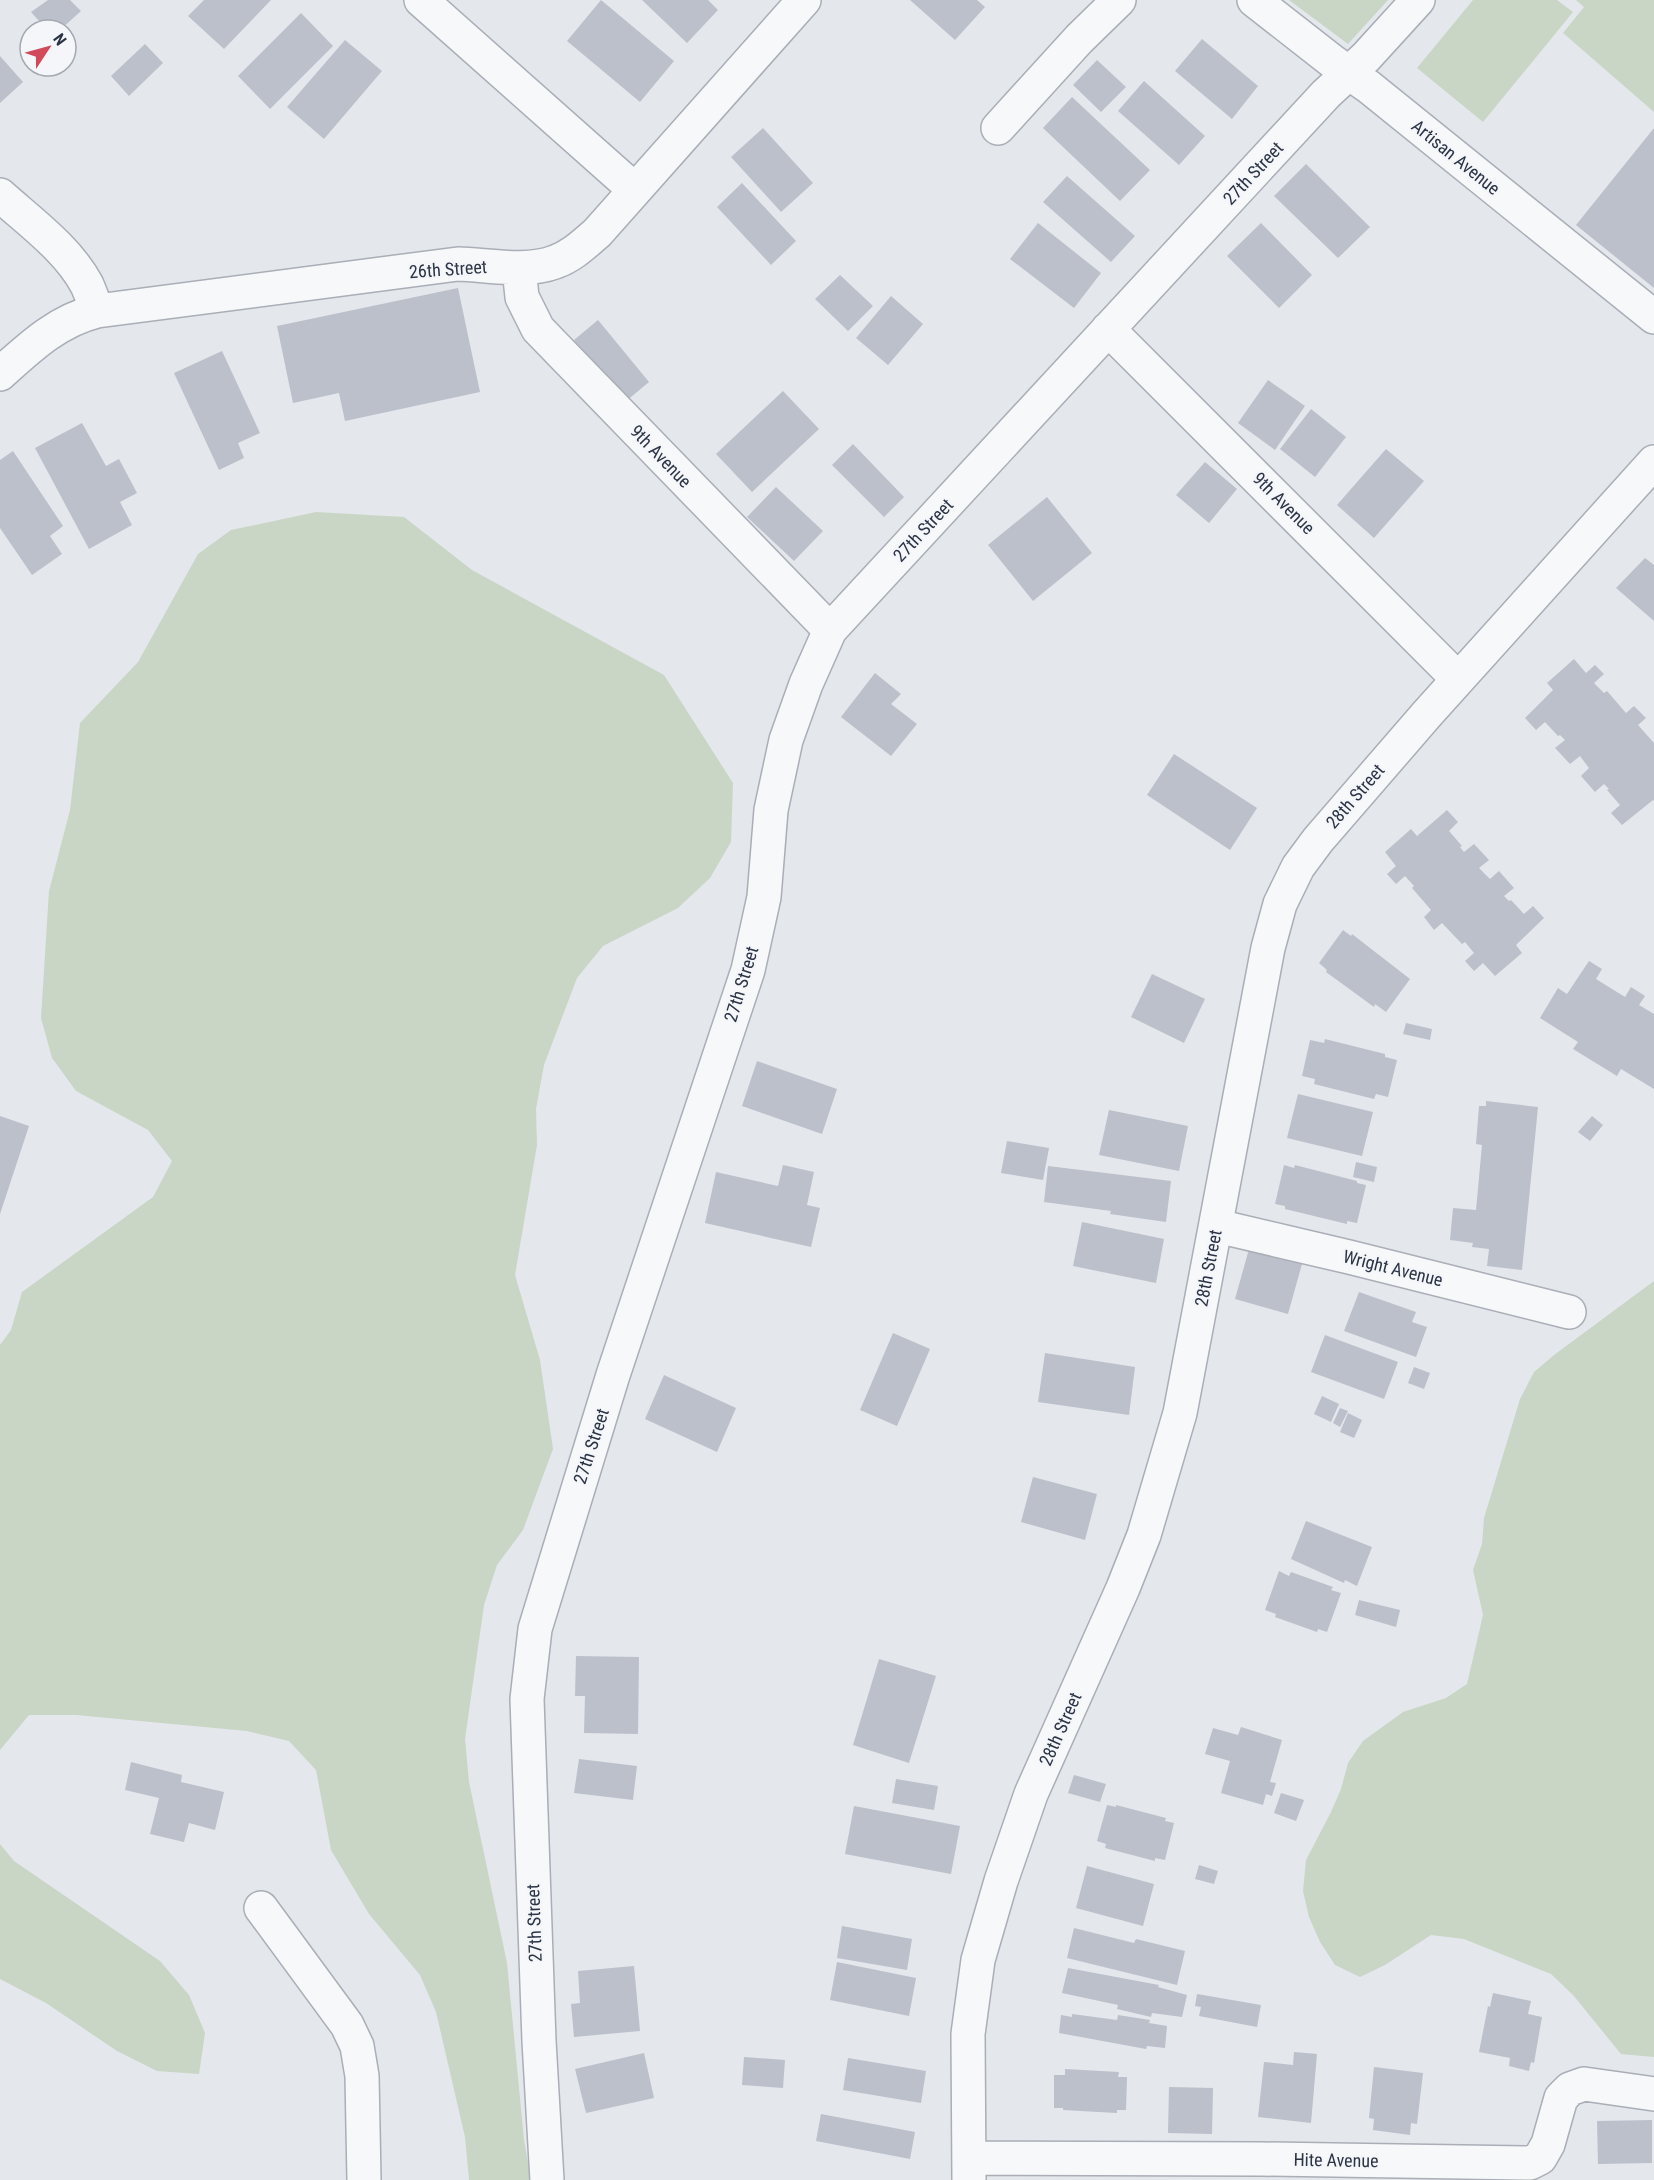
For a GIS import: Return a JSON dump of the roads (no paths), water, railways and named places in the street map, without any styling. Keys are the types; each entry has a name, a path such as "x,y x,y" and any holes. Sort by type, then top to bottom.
{"street":[{"path":"422,0 635,190"},
{"name":"26th Street","path":"0,374 43,337 94,303 458,264 519,268 541,267 557,262 576,251 597,233 804,0"},
{"path":"998,128 1064,55 1119,0"},
{"name":"Artisan Avenue","path":"1254,0 1348,72 1654,317"},
{"name":"27th Street","path":"547,2180 539,2041 527,1699 535,1629 610,1386 748,970 764,897 771,810 786,740 806,684 830,630 1326,94 1366,57 1418,0"},
{"path":"0,195 60,249 80,274 94,303"},
{"name":"9th Avenue","path":"519,268 522,297 538,329 830,630"},
{"name":"9th Avenue","path":"1108,329 1458,679"},
{"name":"28th Street","path":"969,2169 968,2034 978,1960 1001,1881 1031,1794 1123,1588 1144,1535 1180,1413 1268,948 1280,904 1298,867 1318,840 1458,679 1654,462"},
{"name":"Wright Avenue","path":"1217,1226 1569,1312"},
{"path":"261,1908 347,2025 357,2046 362,2076 364,2180"},
{"name":"Hite Avenue","path":"969,2169 1251,2159 1530,2163 1540,2158 1548,2144 1561,2098 1569,2089 1584,2084 1654,2094"}]}
